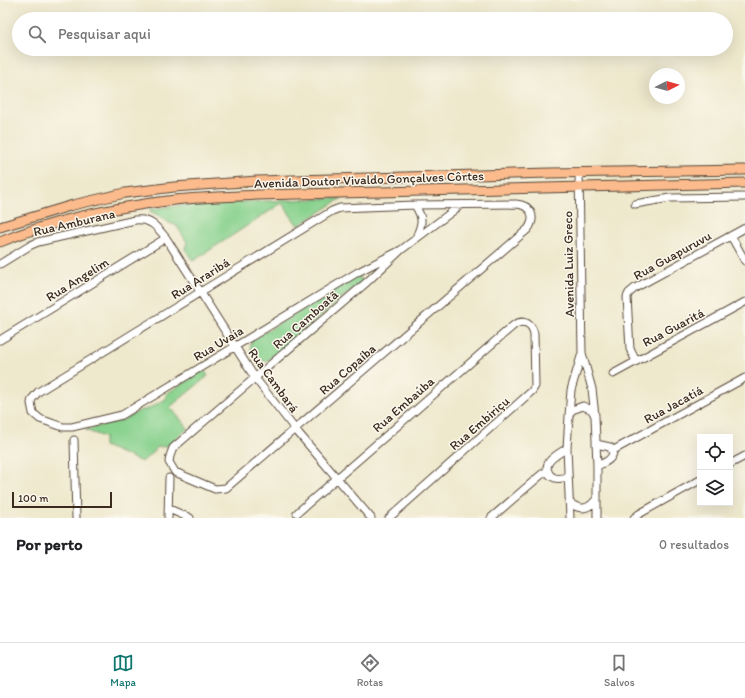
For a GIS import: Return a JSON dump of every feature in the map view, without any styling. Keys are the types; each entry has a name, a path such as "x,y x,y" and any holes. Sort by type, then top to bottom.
{"main road":[{"name":"Avenida Doutor Vivaldo Gonçalves Côrtes","path":"0,227 81,203 125,193 174,187 257,181 745,170"},
{"name":"Avenida Doutor Vivaldo Gonçalves Côrtes","path":"0,242 79,216 176,200 257,195 745,183"}],"street":[{"name":"Avenida Luiz Greco","path":"579,173 582,353 592,389 595,416 597,518"},
{"path":"635,204 670,198 744,198"},
{"name":"Rua Araribá","path":"40,419 33,413 31,403 32,399 38,392 332,211 340,208 415,205 523,204 532,214"},
{"path":"415,205 420,213 422,223 415,239"},
{"name":"Rua Camboatã","path":"170,456 172,448 367,282 401,250 461,205"},
{"name":"Rua Copaíba","path":"170,456 170,462 175,472 215,489 220,489 230,484 528,229 532,224 532,214"},
{"name":"Rua Amburana","path":"0,264 38,242 140,219 152,222 156,226"},
{"name":"Rua Cambará","path":"156,226 166,238 255,378 295,429 371,518"},
{"name":"Rua Guapuruvu","path":"636,360 630,349 627,297 629,293 635,288 745,228"},
{"path":"731,236 745,261"},
{"name":"Rua Angelim","path":"0,340 166,238"},
{"name":"Rua Uvaia","path":"40,419 63,427 68,427 115,418 122,415 358,272 401,250"},
{"path":"358,272 367,282"},
{"name":"Rua Guaritá","path":"613,374 636,360 745,302"},
{"name":"Rua Embaúba","path":"297,513 514,325 521,322 529,324"},
{"name":"Rua Embiriçu","path":"389,518 532,391 535,386 534,330 529,324"},
{"name":"Avenida Luiz Greco","path":"570,518 568,477 569,416 571,390 582,353"},
{"name":"Rua Jacatiá","path":"597,466 611,458 612,451 745,378"},
{"path":"569,416 572,410 583,406 592,410 595,416"},
{"path":"74,440 76,518"},
{"path":"596,444 607,446 612,451"},
{"path":"568,448 549,462 548,471 549,474 555,478 568,477"},
{"path":"733,462 745,456"},
{"path":"491,518 542,474 548,471"},
{"path":"168,518 169,478"},
{"path":"634,518 697,482"},
{"path":"569,502 573,506 582,509 591,505 597,498"},
{"path":"169,509 190,518"}],"green space":[{"path":"342,198 298,226 282,203 193,261 185,249 187,242 176,225 151,212 150,209 194,204"},
{"path":"358,276 362,279 361,282 267,361 259,360 253,355 251,352 252,340"},
{"path":"204,370 208,376 170,407 188,428 167,446 158,447 142,462 104,446 104,437 85,430 123,420 141,410 146,410 166,399 166,394"}]}
